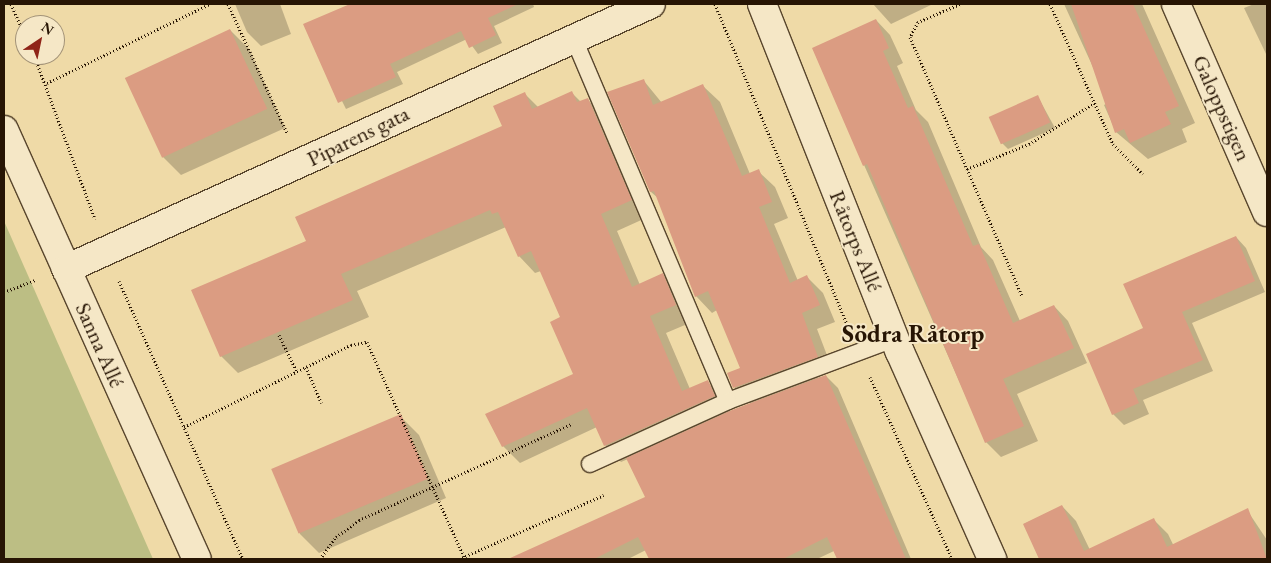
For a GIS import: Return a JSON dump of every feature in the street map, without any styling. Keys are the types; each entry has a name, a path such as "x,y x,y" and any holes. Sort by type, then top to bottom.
{"street":[{"name":"Piparens gata","path":"66,269 107,253 651,4"},
{"name":"Råtorps Allé","path":"762,4 894,339 992,559"},
{"name":"Galoppstigen","path":"1176,4 1267,212"},
{"name":"Sanna Allé","path":"4,130 196,559"}],"lane":[{"path":"574,39 728,401"},
{"path":"590,464 728,401 894,339"}],"path":[{"path":"47,84 210,4"},
{"path":"228,4 301,164"},
{"path":"715,4 859,353 952,559"},
{"path":"960,4 918,22 910,37 1022,296"},
{"path":"1050,4 1113,144 1143,174"},
{"path":"38,65 107,253 243,559"},
{"path":"968,168 1029,144 1094,103"},
{"path":"279,335 297,372"},
{"path":"184,427 351,344 367,342 435,486 464,558"},
{"path":"306,367 321,403"},
{"path":"320,559 336,537 359,520 572,424"},
{"path":"459,559 604,495"}],"green space":[{"path":"4,221 153,559 4,559"}],"building":[{"path":"350,4 518,4 488,18 496,35 469,48 461,31 390,64 396,77 338,103 303,24"},
{"path":"1071,4 1133,4 1179,106 1165,112 1171,124 1130,143 1124,129 1115,133"},
{"path":"876,19 889,48 883,51 908,108 913,106 973,246 979,244 1013,323 1054,305 1074,348 1003,379 1024,426 985,443 867,164 863,166 812,48"},
{"path":"230,29 267,109 162,158 125,78"},
{"path":"644,79 653,105 703,84 742,176 759,169 772,202 759,207 790,283 807,275 820,305 802,313 818,357 733,388 727,373 740,368 708,291 695,297 654,191 650,192 607,92"},
{"path":"572,91 577,102 588,98 632,200 601,214 632,287 663,273 676,305 650,316 682,391 708,380 715,396 604,446 587,408 502,447 485,414 573,374 550,322 560,317 531,251 518,257 498,212 492,214 490,210 341,274 353,300 220,357 191,290 306,241 295,217 502,126 493,106 525,92 532,109"},
{"path":"1038,95 1050,122 1001,144 989,117"},
{"path":"1236,236 1255,281 1182,312 1203,360 1133,389 1139,403 1112,415 1086,354 1143,328 1123,284"},
{"path":"826,375 906,559 837,559 827,537 783,559 649,559 638,537 594,559 508,559 645,497 626,458 732,410"},
{"path":"401,414 428,478 299,534 271,469"},
{"path":"1062,505 1084,551 1154,518 1167,547 1248,508 1267,559 1039,559 1023,524"}],"district":[{"name":"Södra Råtorp","path":"913,333"}]}
